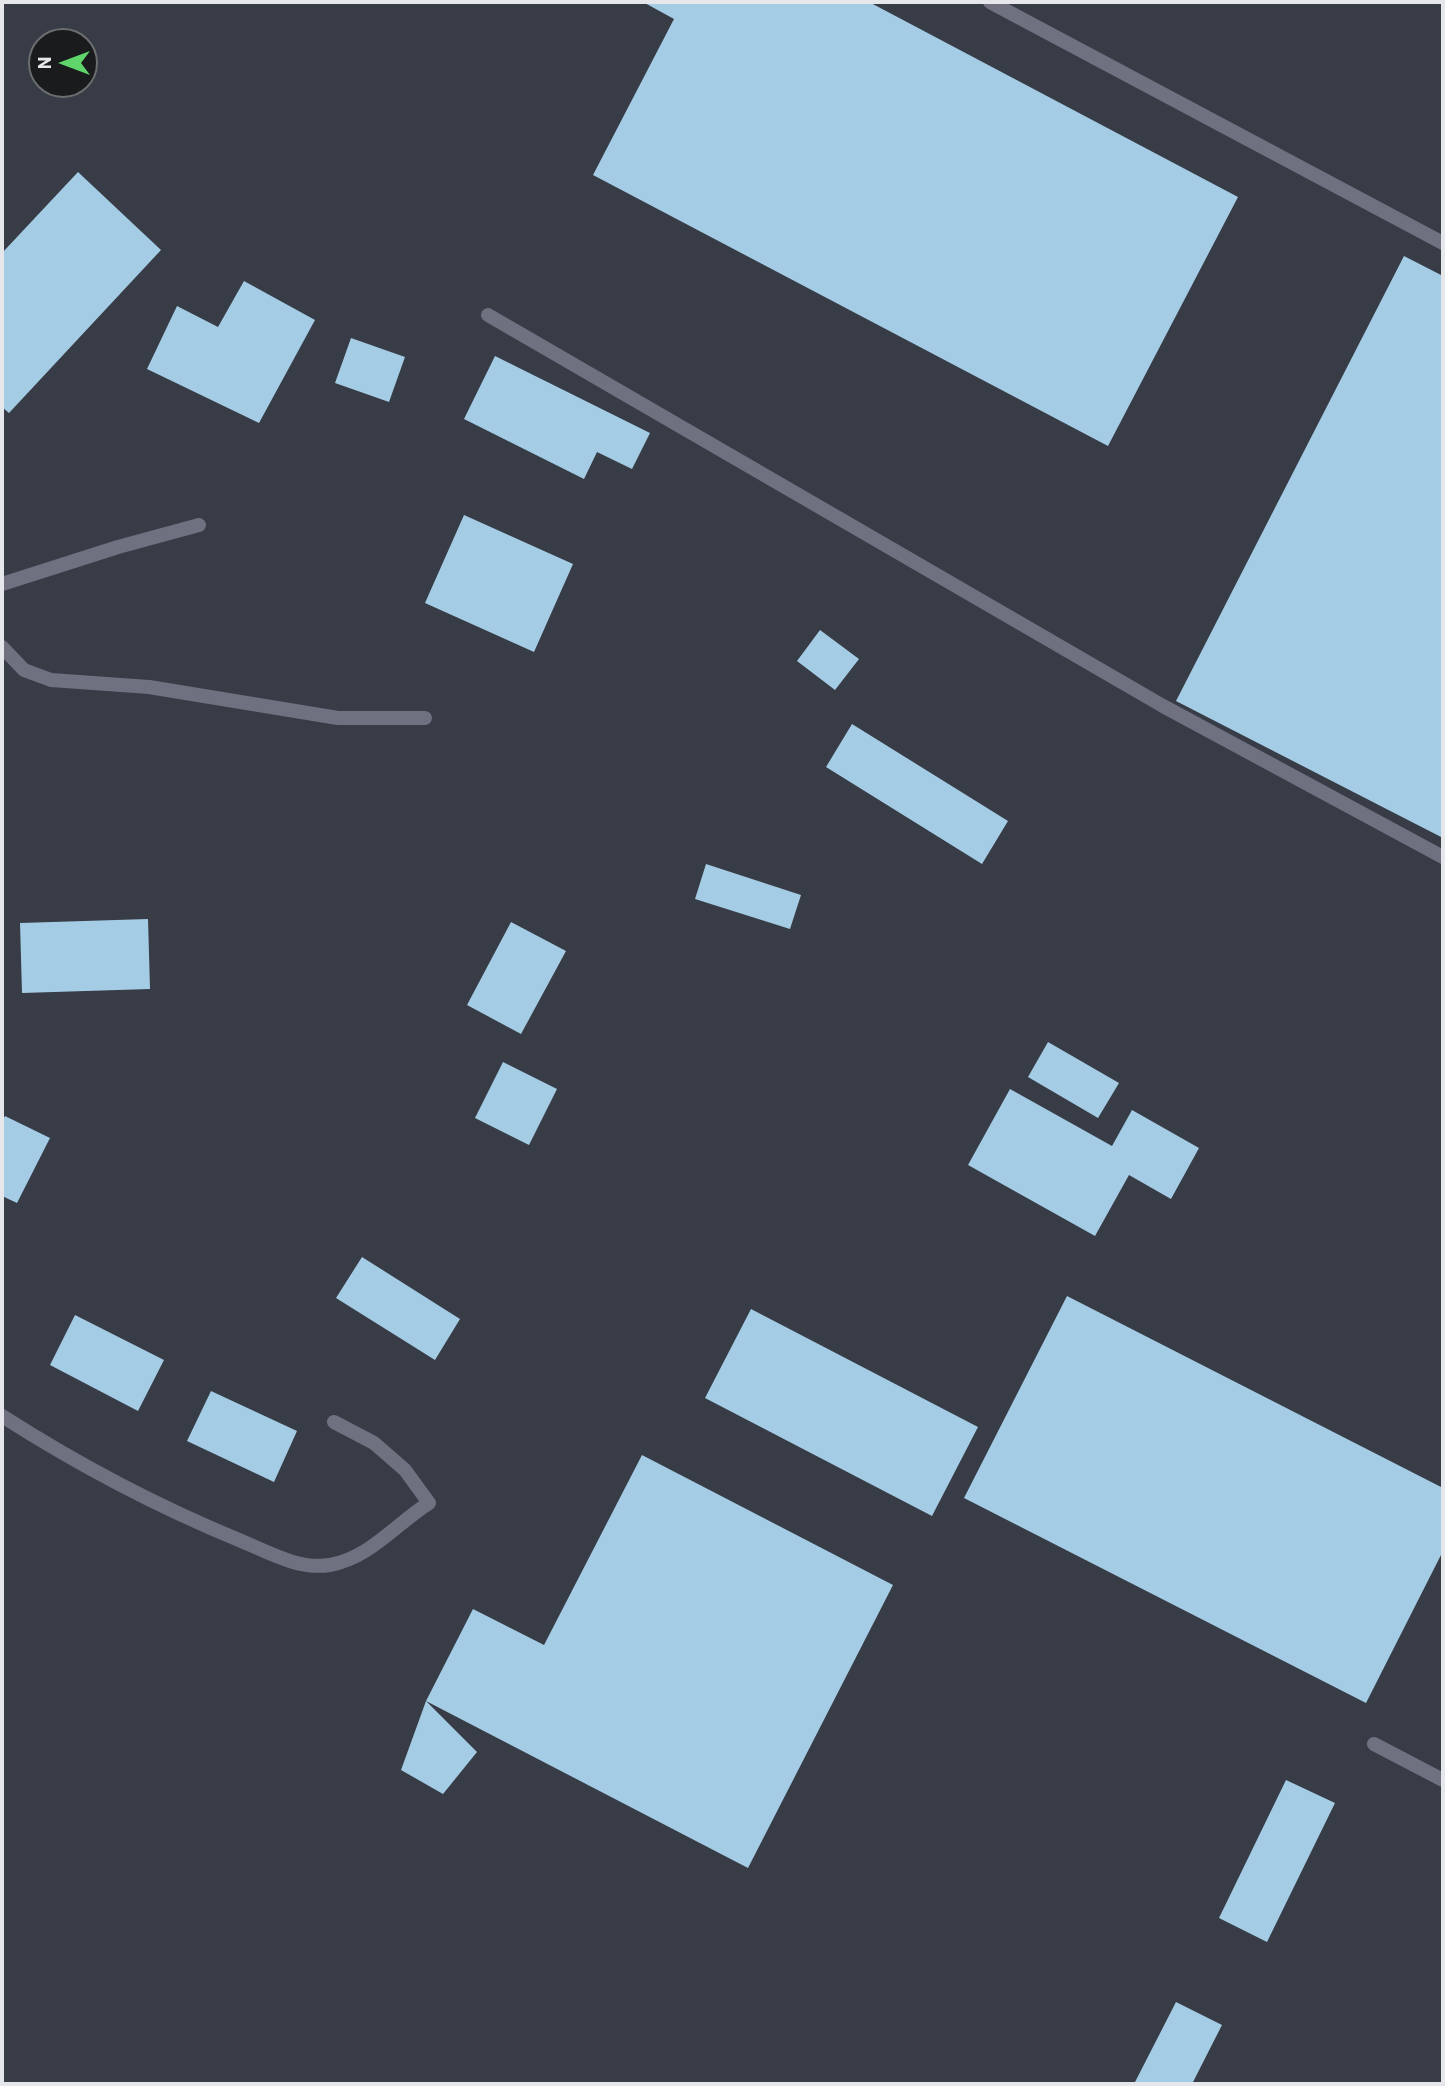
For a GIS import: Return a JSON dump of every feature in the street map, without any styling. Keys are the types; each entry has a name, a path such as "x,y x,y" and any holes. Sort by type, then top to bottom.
{"lane":[{"path":"990,2 1443,243"},
{"path":"488,315 1163,706 1443,857"},
{"path":"2,584 118,547 199,526"},
{"path":"2,647 24,670 51,680 149,687 338,718 425,718"},
{"path":"2,1416 63,1455 129,1490 200,1524 302,1566 332,1565 373,1548 408,1516 429,1503 405,1470 374,1443 334,1422"},
{"path":"1374,1744 1443,1780"}],"shaded area":[{"path":"2,2 1443,2 1443,2084 2,2084"}],"building":[{"path":"643,2 869,2 1238,197 1108,446 593,175 674,19"},
{"path":"78,172 161,250 9,413 2,407 2,253"},
{"path":"1404,256 1443,276 1443,838 1176,701"},
{"path":"244,281 315,320 259,423 147,369 177,306 218,327"},
{"path":"351,338 405,357 389,402 335,383"},
{"path":"495,356 650,433 632,469 597,452 584,479 464,419"},
{"path":"464,515 573,564 534,652 425,603"},
{"path":"820,630 859,659 835,690 797,661"},
{"path":"852,724 1008,821 982,864 826,767"},
{"path":"706,864 801,895 790,929 695,899"},
{"path":"148,919 150,989 22,993 20,923"},
{"path":"511,922 566,951 521,1034 467,1005"},
{"path":"1048,1042 1119,1083 1098,1118 1028,1077"},
{"path":"503,1062 557,1089 529,1145 475,1118"},
{"path":"1010,1089 1112,1146 1132,1110 1199,1148 1171,1199 1129,1175 1095,1236 968,1165"},
{"path":"5,1116 50,1138 17,1203 2,1196 2,1121"},
{"path":"362,1257 460,1319 435,1360 336,1298"},
{"path":"1067,1296 1443,1488 1443,1551 1366,1703 964,1498"},
{"path":"751,1309 978,1427 932,1516 705,1398"},
{"path":"75,1315 164,1360 138,1411 50,1365"},
{"path":"211,1391 297,1431 274,1482 187,1441"},
{"path":"642,1455 893,1585 748,1868 426,1701 473,1609 544,1645"},
{"path":"426,1701 477,1752 443,1794 401,1770"},
{"path":"1286,1780 1335,1803 1267,1942 1219,1918"},
{"path":"1176,2002 1222,2025 1192,2084 1134,2084"}]}
